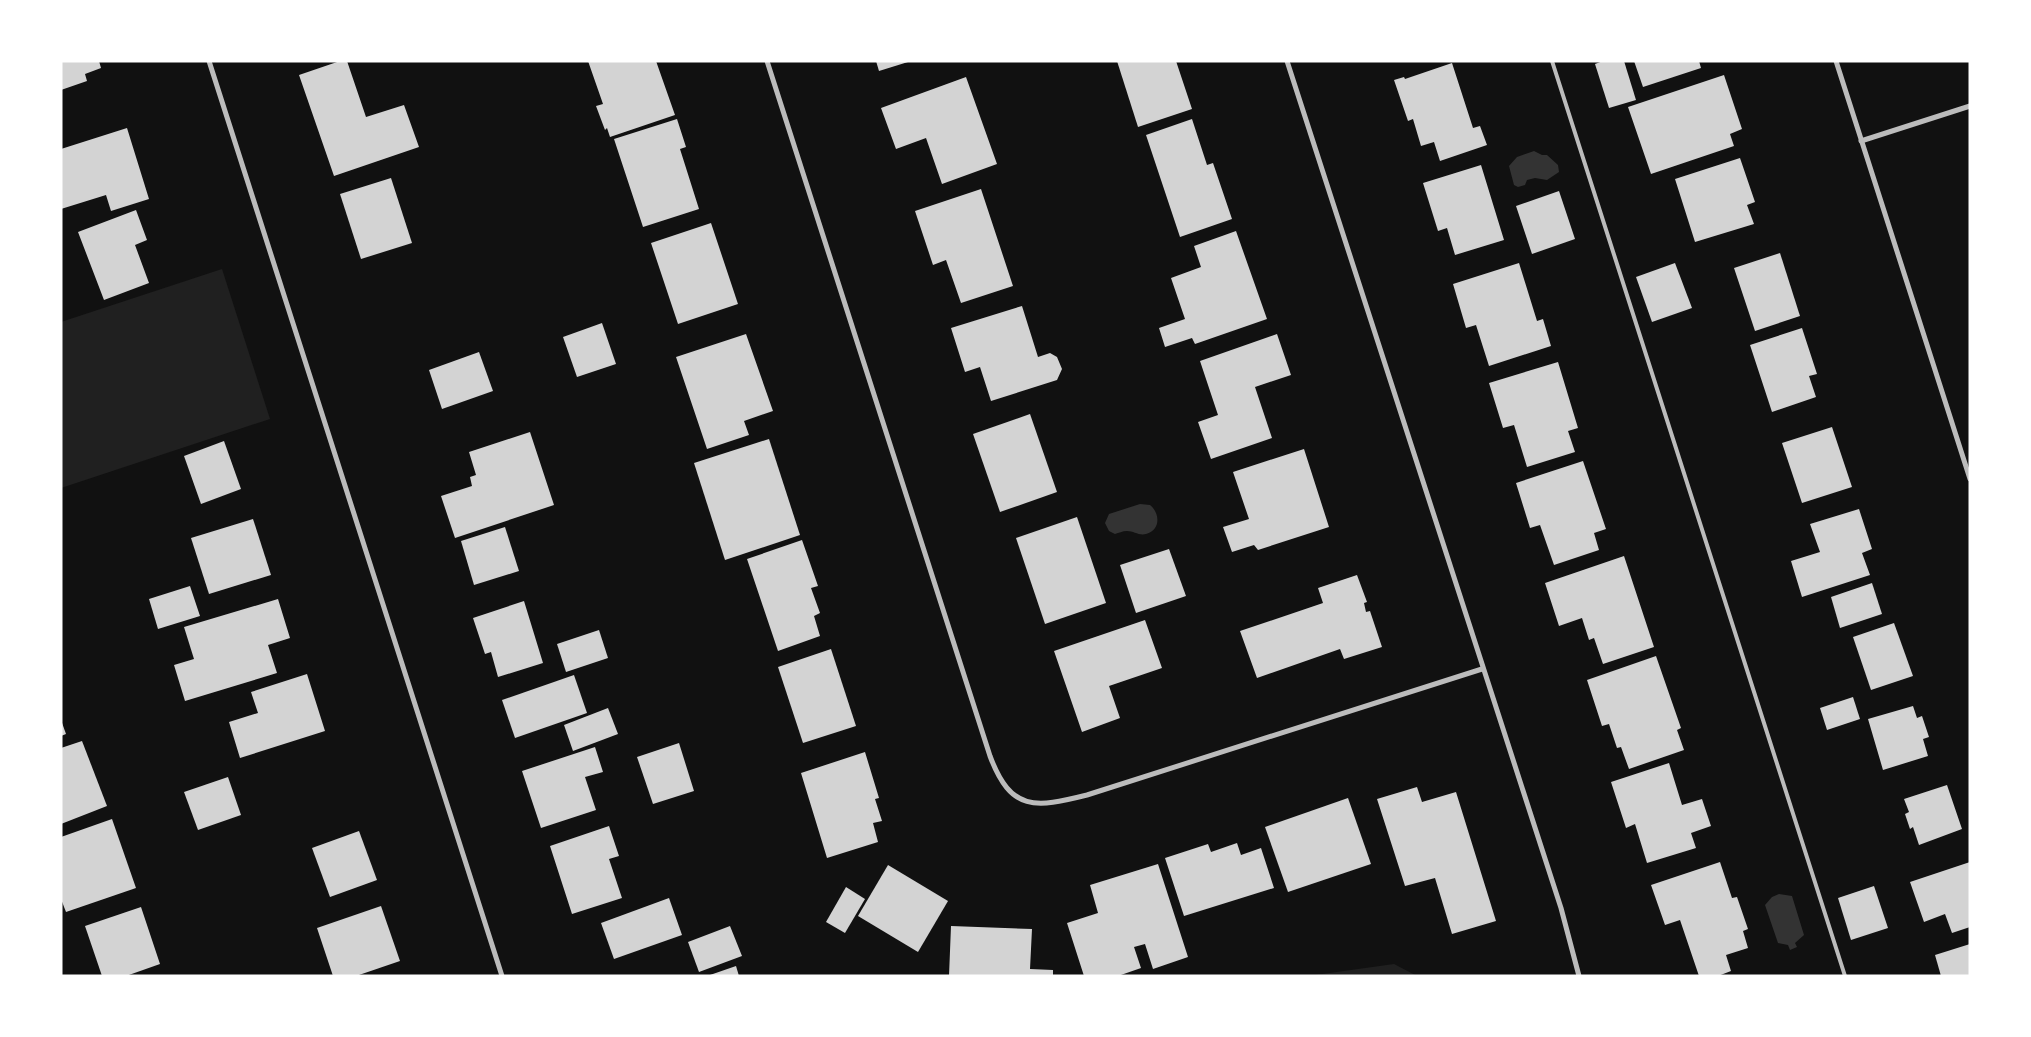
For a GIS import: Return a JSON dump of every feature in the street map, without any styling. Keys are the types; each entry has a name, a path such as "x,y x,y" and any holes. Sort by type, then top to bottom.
{"street":[{"path":"209,61 502,976"},
{"path":"767,61 990,756 1006,788 1014,797 1035,803 1049,803 1087,795 1482,669"},
{"path":"1287,61 1482,669 1561,908 1579,976"},
{"path":"1836,61 1970,479"},
{"path":"1861,140 1970,106"}],"lane":[{"path":"1552,61 1845,976"}],"shaded area":[{"path":"1534,151 1547,155 1558,165 1559,172 1547,180 1535,178 1527,180 1525,185 1518,187 1514,185 1509,166 1517,157"},
{"path":"222,269 270,419 61,488 61,322"},
{"path":"1140,504 1150,505 1156,512 1156,525 1151,532 1141,534 1125,531 1115,534 1109,531 1105,523 1109,514"},
{"path":"1779,894 1792,896 1804,935 1795,943 1797,947 1790,950 1788,945 1778,943 1765,905 1772,897"},
{"path":"1394,964 1417,976 1308,976"}],"building":[{"path":"61,61 99,61 101,68 85,74 87,81 61,90"},
{"path":"340,61 347,61 366,117 404,105 419,147 334,176 299,75"},
{"path":"588,61 656,61 675,115 610,137 607,128 605,130 596,106 603,104"},
{"path":"876,61 908,61 908,62 879,71"},
{"path":"1117,61 1176,61 1192,109 1138,127"},
{"path":"1603,61 1624,61 1636,100 1609,108 1595,64"},
{"path":"1634,61 1699,61 1701,68 1643,87"},
{"path":"1452,63 1473,128 1480,126 1487,145 1440,161 1434,142 1421,146 1413,119 1408,121 1394,80 1404,77 1405,79"},
{"path":"1724,75 1742,129 1730,134 1734,146 1651,174 1628,107"},
{"path":"966,77 997,164 942,184 926,138 896,149 881,108"},
{"path":"677,119 686,147 680,149 699,209 643,227 614,139"},
{"path":"1192,119 1207,165 1213,163 1232,219 1180,237 1146,135"},
{"path":"127,128 149,199 111,211 106,195 61,209 61,149"},
{"path":"1740,158 1755,202 1747,205 1754,224 1695,242 1675,179"},
{"path":"1481,165 1504,240 1455,255 1447,228 1438,231 1423,183"},
{"path":"391,178 412,243 361,259 340,194"},
{"path":"981,189 1013,286 961,303 946,260 933,265 915,211"},
{"path":"1559,191 1575,239 1532,254 1516,206"},
{"path":"136,210 147,240 135,245 149,283 104,300 78,232"},
{"path":"711,223 738,304 678,324 651,243"},
{"path":"1236,231 1267,319 1195,344 1192,338 1165,347 1159,328 1185,319 1171,278 1201,267 1194,246"},
{"path":"1780,253 1800,316 1755,331 1734,268"},
{"path":"1519,263 1537,321 1543,319 1551,346 1489,366 1476,325 1466,328 1453,284"},
{"path":"1675,263 1692,308 1652,322 1636,277"},
{"path":"1022,306 1038,357 1050,353 1057,357 1062,369 1057,380 991,401 980,367 965,372 951,328"},
{"path":"602,323 616,364 577,377 563,337"},
{"path":"1802,328 1817,374 1809,376 1816,397 1772,412 1750,345"},
{"path":"746,334 773,411 744,421 749,435 707,449 676,357"},
{"path":"1277,334 1291,375 1255,387 1272,438 1211,459 1198,422 1218,415 1200,361"},
{"path":"479,352 493,391 442,409 429,370"},
{"path":"1558,362 1578,428 1568,431 1575,452 1527,467 1514,425 1503,428 1489,383"},
{"path":"1030,414 1057,492 1000,512 973,434"},
{"path":"1832,427 1852,487 1802,503 1782,443"},
{"path":"530,432 554,505 455,538 441,496 472,486 470,477 476,475 469,452"},
{"path":"769,439 800,535 725,560 694,463"},
{"path":"224,441 241,489 201,504 184,456"},
{"path":"1304,449 1329,527 1258,550 1254,545 1232,552 1223,527 1249,519 1233,472"},
{"path":"1583,461 1606,529 1594,533 1599,550 1554,565 1540,525 1530,528 1516,483"},
{"path":"1859,509 1872,549 1862,553 1870,575 1802,597 1791,561 1820,552 1810,524"},
{"path":"1077,517 1106,603 1045,624 1016,538"},
{"path":"253,519 271,575 209,594 191,538"},
{"path":"505,527 519,571 474,585 461,541"},
{"path":"802,540 818,586 811,588 820,613 814,616 820,636 778,651 747,559"},
{"path":"1169,549 1186,596 1136,613 1120,565"},
{"path":"1624,556 1654,647 1603,664 1594,638 1589,640 1582,618 1559,626 1545,583"},
{"path":"1357,575 1367,602 1364,603 1366,612 1370,611 1382,647 1344,659 1340,649 1257,678 1240,631 1323,603 1318,588"},
{"path":"1872,583 1882,614 1840,628 1831,597"},
{"path":"190,586 200,616 158,629 149,599"},
{"path":"278,599 290,638 268,645 277,673 185,701 174,665 194,659 184,627"},
{"path":"524,601 543,663 498,677 491,652 485,654 473,618"},
{"path":"1145,620 1162,668 1109,686 1120,718 1082,732 1054,651"},
{"path":"1894,623 1913,676 1871,690 1853,637"},
{"path":"599,630 608,658 566,672 557,644"},
{"path":"831,649 856,726 803,743 778,667"},
{"path":"1656,656 1681,728 1677,730 1684,750 1629,769 1621,747 1617,748 1609,724 1602,726 1587,680"},
{"path":"307,674 325,731 240,758 229,722 258,713 251,692"},
{"path":"574,675 587,713 515,738 502,700"},
{"path":"1853,697 1860,719 1827,730 1820,708"},
{"path":"1913,706 1917,718 1922,716 1929,737 1923,739 1928,756 1883,770 1868,719"},
{"path":"608,708 618,734 573,751 564,725"},
{"path":"61,720 66,734 61,736"},
{"path":"82,741 107,806 61,824 61,748"},
{"path":"679,743 694,791 653,804 637,757"},
{"path":"595,747 603,772 585,777 596,810 541,828 522,771"},
{"path":"865,752 879,798 875,799 882,821 873,823 878,842 827,858 801,773"},
{"path":"1669,763 1682,805 1702,799 1711,826 1691,833 1696,848 1647,863 1635,824 1626,828 1611,782"},
{"path":"228,777 241,815 198,830 184,792"},
{"path":"1947,785 1962,829 1919,845 1913,827 1910,829 1905,814 1909,812 1904,799"},
{"path":"1417,787 1422,802 1456,792 1496,921 1452,934 1435,878 1405,886 1377,799"},
{"path":"1348,798 1371,864 1288,892 1265,827"},
{"path":"112,819 136,888 66,912 61,899 61,837"},
{"path":"609,826 619,856 609,859 622,898 572,914 550,846"},
{"path":"359,831 377,880 330,897 312,848"},
{"path":"1237,843 1241,855 1261,848 1274,888 1184,916 1165,858 1208,844 1211,852"},
{"path":"1720,862 1732,898 1737,897 1748,929 1743,931 1748,948 1726,955 1731,971 1718,976 1699,976 1680,920 1665,925 1651,885"},
{"path":"1970,862 1970,927 1952,933 1945,914 1924,922 1910,882"},
{"path":"1158,864 1188,957 1153,969 1145,944 1134,947 1141,968 1118,976 1084,976 1067,923 1098,913 1090,885"},
{"path":"888,865 948,901 918,952 858,916"},
{"path":"1874,886 1888,928 1851,940 1838,898"},
{"path":"846,887 865,899 845,933 826,922"},
{"path":"669,898 682,935 614,959 601,923"},
{"path":"381,906 400,961 356,976 333,976 317,928"},
{"path":"141,907 160,964 126,976 102,976 85,926"},
{"path":"730,926 742,956 699,972 688,942"},
{"path":"951,926 1032,929 1030,969 1053,970 1053,976 949,976"},
{"path":"1970,944 1970,976 1941,976 1935,955"},
{"path":"736,966 739,976 710,976 710,975"}]}
